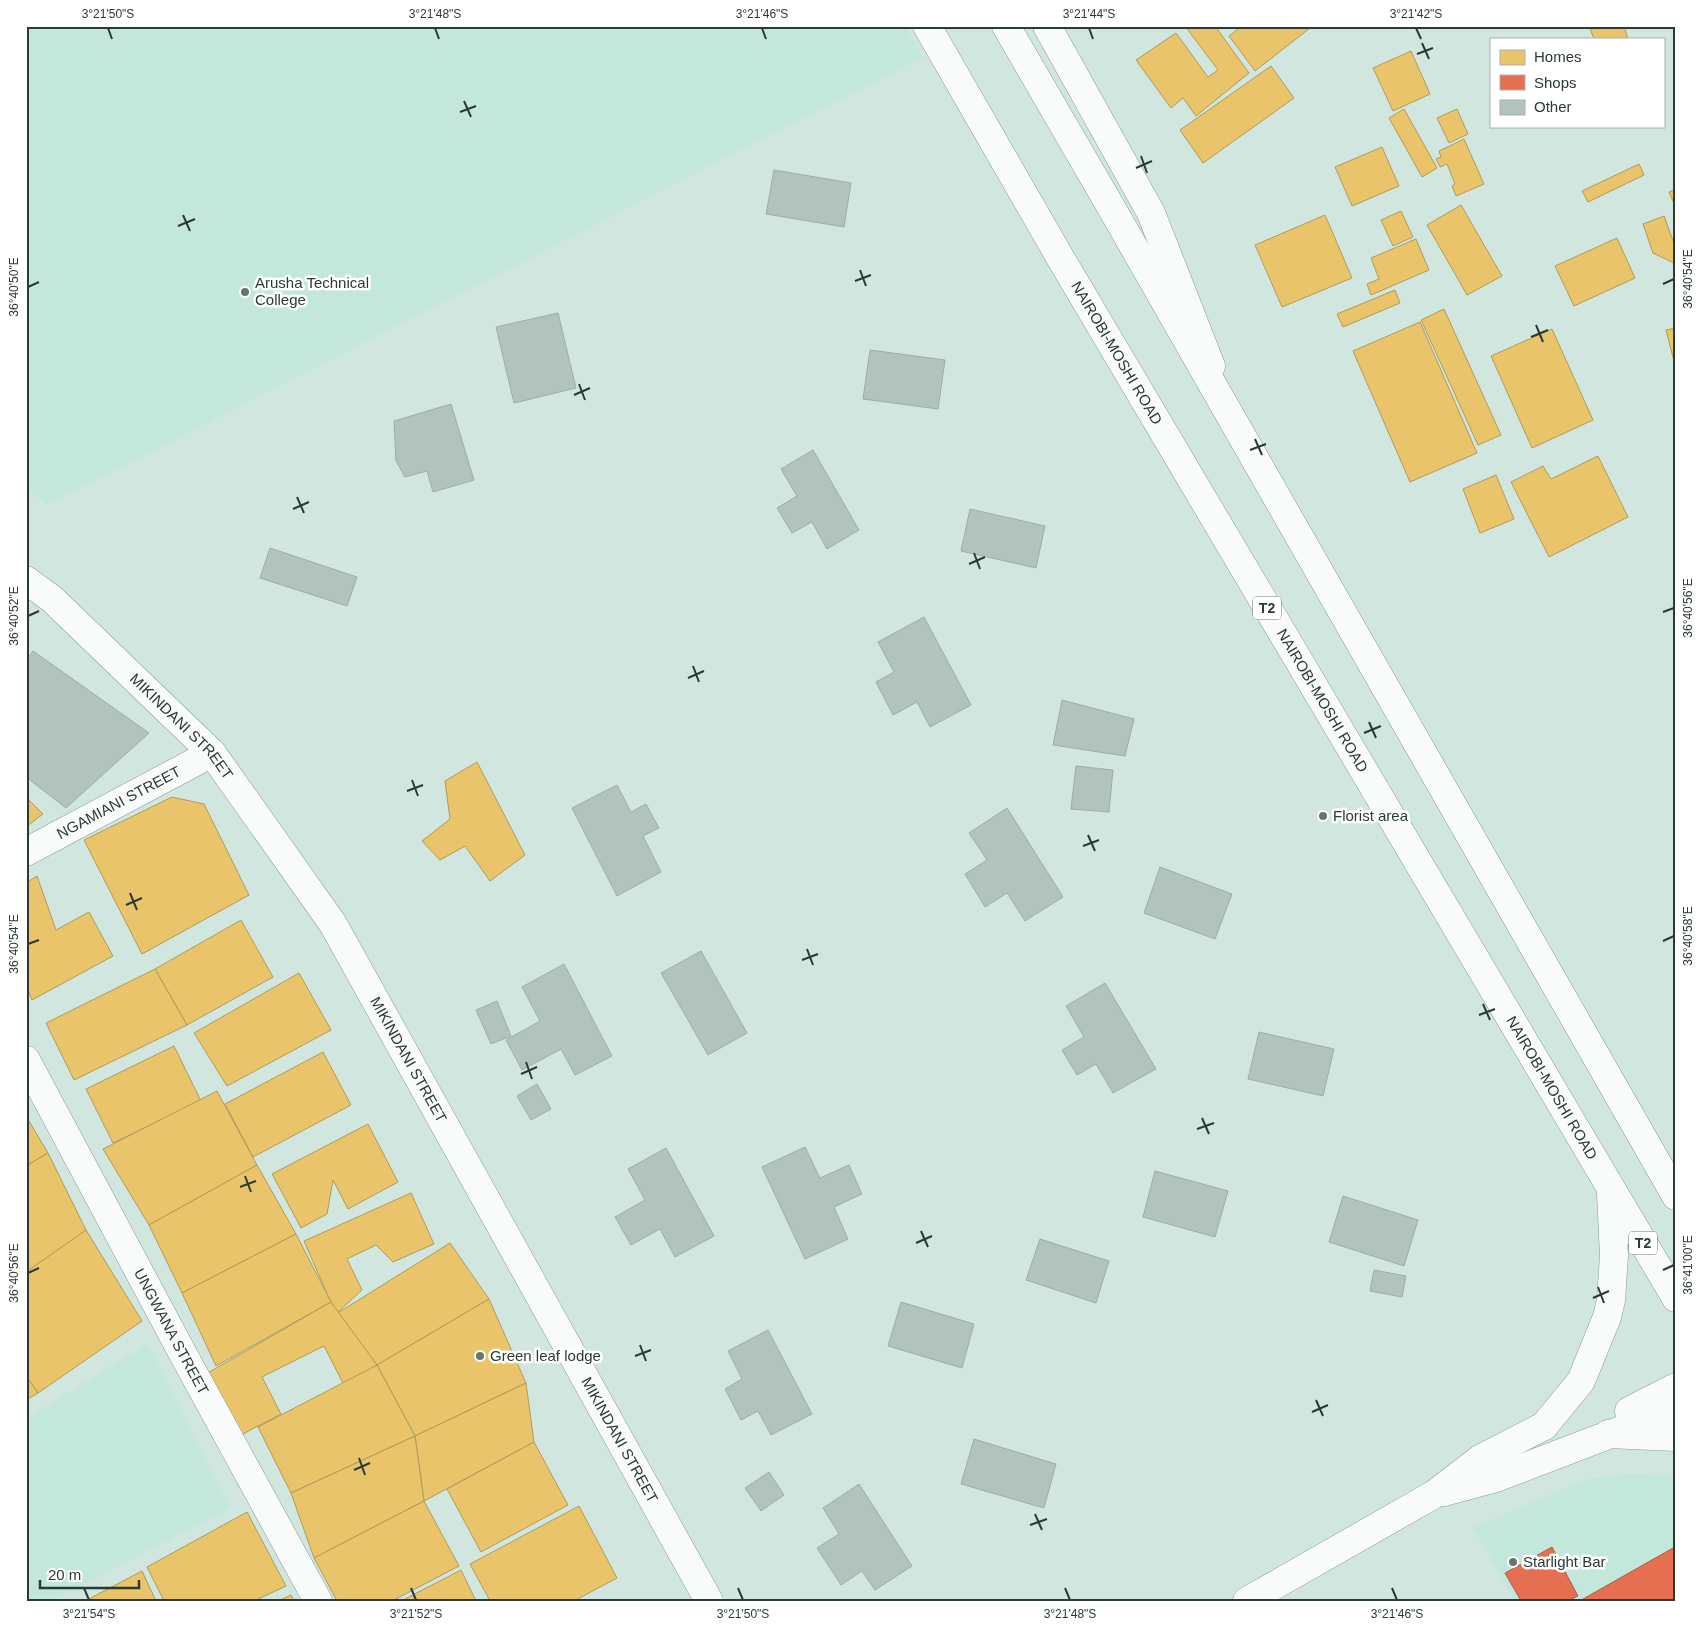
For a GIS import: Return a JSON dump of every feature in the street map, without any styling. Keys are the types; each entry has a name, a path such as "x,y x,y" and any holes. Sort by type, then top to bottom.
{"main road":[{"name":"NAIROBI-MOSHI ROAD","path":"928,26 1061,259 1676,1298"},
{"path":"1006,26 1676,1196"},
{"path":"1047,26 1151,213 1233,420"},
{"name":"MIKINDANI STREET","path":"26,580 52,599 212,753 333,924 709,1601"},
{"name":"NGAMIANI STREET","path":"26,852 212,753"},
{"name":"UNGWANA STREET","path":"26,1060 318,1601"},
{"path":"1516,1470 1544,1426 1581,1381 1607,1317 1611,1300 1614,1256 1610,1188"},
{"path":"1516,1470 1676,1387"},
{"path":"1433,1496 1496,1478 1608,1434 1676,1410"},
{"path":"1247,1601 1433,1496 1480,1459 1544,1426"},
{"path":"1608,1434 1676,1437"}],"shaded area":[{"name":"Arusha Technical College","path":"26,26 905,26 923,57 47,505 26,488"},
{"path":"147,1344 231,1507 53,1601 26,1601 26,1419"},
{"path":"1625,1474 1676,1475 1676,1601 1515,1601 1473,1528 1583,1480"}],"building: Homes":[{"path":"1185,26 1215,26 1249,73 1196,116 1183,98 1171,108 1136,60 1176,33 1208,77 1218,70"},
{"path":"1238,26 1308,26 1310,28 1255,71 1229,36 1239,28"},
{"path":"1589,26 1624,26 1628,38 1594,38"},
{"path":"1411,51 1430,94 1393,111 1373,68"},
{"path":"1271,66 1294,98 1203,163 1180,130"},
{"path":"1404,109 1437,168 1422,177 1389,118"},
{"path":"1457,109 1468,134 1449,143 1437,118"},
{"path":"1464,139 1484,184 1456,196 1452,186 1455,184 1447,164 1440,167 1436,159 1441,157 1439,151"},
{"path":"1382,147 1399,186 1352,206 1335,167"},
{"path":"1639,164 1644,175 1588,202 1582,191"},
{"path":"1676,189 1676,208 1669,192"},
{"path":"1461,205 1502,276 1467,295 1427,225"},
{"path":"1401,211 1413,237 1393,246 1381,220"},
{"path":"1325,215 1352,278 1282,307 1255,245"},
{"path":"1664,216 1676,249 1676,264 1653,253 1643,224"},
{"path":"1617,238 1635,278 1574,306 1555,266"},
{"path":"1416,239 1429,270 1371,295 1367,284 1379,279 1371,258"},
{"path":"1395,290 1400,303 1343,327 1337,314"},
{"path":"1444,309 1501,435 1478,445 1421,320"},
{"path":"1420,322 1477,453 1410,482 1353,351"},
{"path":"1676,328 1676,369 1666,330"},
{"path":"1552,329 1593,420 1532,448 1491,356"},
{"path":"1598,456 1628,517 1549,557 1511,482 1543,466 1551,479"},
{"path":"1496,475 1514,519 1480,533 1463,489"},
{"path":"477,762 525,855 490,881 465,846 440,860 422,841 450,819 445,781"},
{"path":"26,797 43,814 26,827"},
{"path":"172,797 204,804 249,895 142,954 84,840"},
{"path":"37,876 56,930 89,912 113,956 32,1000 26,986 26,883"},
{"path":"241,920 273,977 187,1025 155,969"},
{"path":"155,969 187,1025 74,1080 46,1023"},
{"path":"299,973 331,1030 227,1086 194,1033"},
{"path":"174,1046 201,1101 113,1143 86,1089"},
{"path":"323,1052 351,1105 253,1157 225,1104"},
{"path":"217,1091 257,1165 149,1225 103,1149"},
{"path":"26,1116 48,1153 26,1166"},
{"path":"368,1124 398,1182 348,1209 333,1180 327,1214 301,1228 272,1174"},
{"path":"48,1153 86,1230 26,1273 26,1166"},
{"path":"257,1165 296,1234 182,1293 149,1225"},
{"path":"411,1193 434,1244 393,1262 376,1245 347,1259 362,1290 336,1314 304,1241"},
{"path":"86,1230 142,1321 38,1393 26,1376 26,1272"},
{"path":"296,1234 331,1302 216,1366 182,1293"},
{"path":"450,1243 489,1299 377,1365 336,1314"},
{"path":"489,1299 526,1383 415,1436 377,1365"},
{"path":"331,1302 377,1365 344,1385 324,1346 262,1377 281,1414 241,1435 206,1374"},
{"path":"377,1365 415,1436 291,1493 258,1427"},
{"path":"26,1376 38,1393 26,1400"},
{"path":"526,1383 534,1442 424,1501 415,1436"},
{"path":"415,1436 424,1501 314,1558 291,1493"},
{"path":"534,1442 568,1505 481,1552 447,1489"},
{"path":"424,1501 459,1566 392,1601 337,1601 314,1558"},
{"path":"579,1506 617,1578 574,1601 490,1601 470,1564"},
{"path":"247,1512 286,1586 254,1601 164,1601 147,1567"},
{"path":"461,1570 476,1601 401,1601"},
{"path":"142,1571 156,1601 85,1601"},
{"path":"291,1595 294,1601 278,1601"}],"building: Shops":[{"path":"1552,1547 1578,1596 1568,1601 1521,1601 1505,1573"},
{"path":"1673,1548 1676,1552 1676,1601 1584,1601 1583,1599"}],"building: Other":[{"path":"774,170 851,183 844,227 766,214"},
{"path":"558,313 576,388 514,403 496,327"},
{"path":"870,350 945,360 938,409 863,399"},
{"path":"451,404 474,480 433,492 427,471 405,477 396,461 394,421"},
{"path":"813,450 859,530 827,549 812,522 792,533 777,508 797,496 781,469"},
{"path":"970,509 1045,526 1036,568 961,551"},
{"path":"270,548 357,577 347,606 260,578"},
{"path":"924,617 971,705 930,727 917,702 893,715 876,682 894,672 878,642"},
{"path":"33,651 149,733 66,808 26,777 26,661"},
{"path":"1062,700 1134,719 1125,756 1053,745"},
{"path":"1076,766 1113,770 1109,812 1071,809"},
{"path":"617,785 631,812 646,804 659,828 643,836 661,872 617,896 572,808"},
{"path":"1007,808 1063,897 1025,921 1007,893 985,907 965,874 987,860 969,833"},
{"path":"1160,867 1232,894 1215,939 1144,913"},
{"path":"701,951 747,1033 708,1055 661,973"},
{"path":"564,964 612,1056 575,1075 561,1049 522,1070 506,1040 540,1021 522,987"},
{"path":"1105,983 1156,1069 1113,1093 1096,1064 1077,1075 1062,1050 1084,1037 1066,1006"},
{"path":"497,1001 511,1036 491,1044 476,1010"},
{"path":"1259,1032 1334,1049 1323,1096 1248,1079"},
{"path":"537,1084 551,1109 531,1120 517,1096"},
{"path":"805,1147 820,1178 849,1165 862,1194 834,1207 848,1239 805,1259 762,1167"},
{"path":"666,1148 714,1236 675,1257 660,1229 631,1245 615,1217 645,1200 628,1169"},
{"path":"1155,1171 1228,1191 1215,1237 1143,1217"},
{"path":"1343,1196 1418,1220 1404,1266 1329,1242"},
{"path":"1040,1239 1109,1261 1096,1303 1026,1280"},
{"path":"1374,1270 1406,1276 1402,1297 1370,1291"},
{"path":"901,1302 974,1324 962,1368 888,1346"},
{"path":"768,1330 812,1414 771,1435 758,1411 741,1420 725,1389 742,1379 728,1351"},
{"path":"974,1439 1056,1464 1044,1508 961,1484"},
{"path":"769,1472 784,1495 761,1511 745,1488"},
{"path":"859,1484 912,1566 875,1590 862,1571 841,1585 817,1548 839,1534 823,1508"}],"place":[{"name":"Arusha Technical College","path":"245,292"},
{"name":"Florist area","path":"1323,816"},
{"name":"Green leaf lodge","path":"480,1356"},
{"name":"Starlight Bar","path":"1513,1562"}]}
